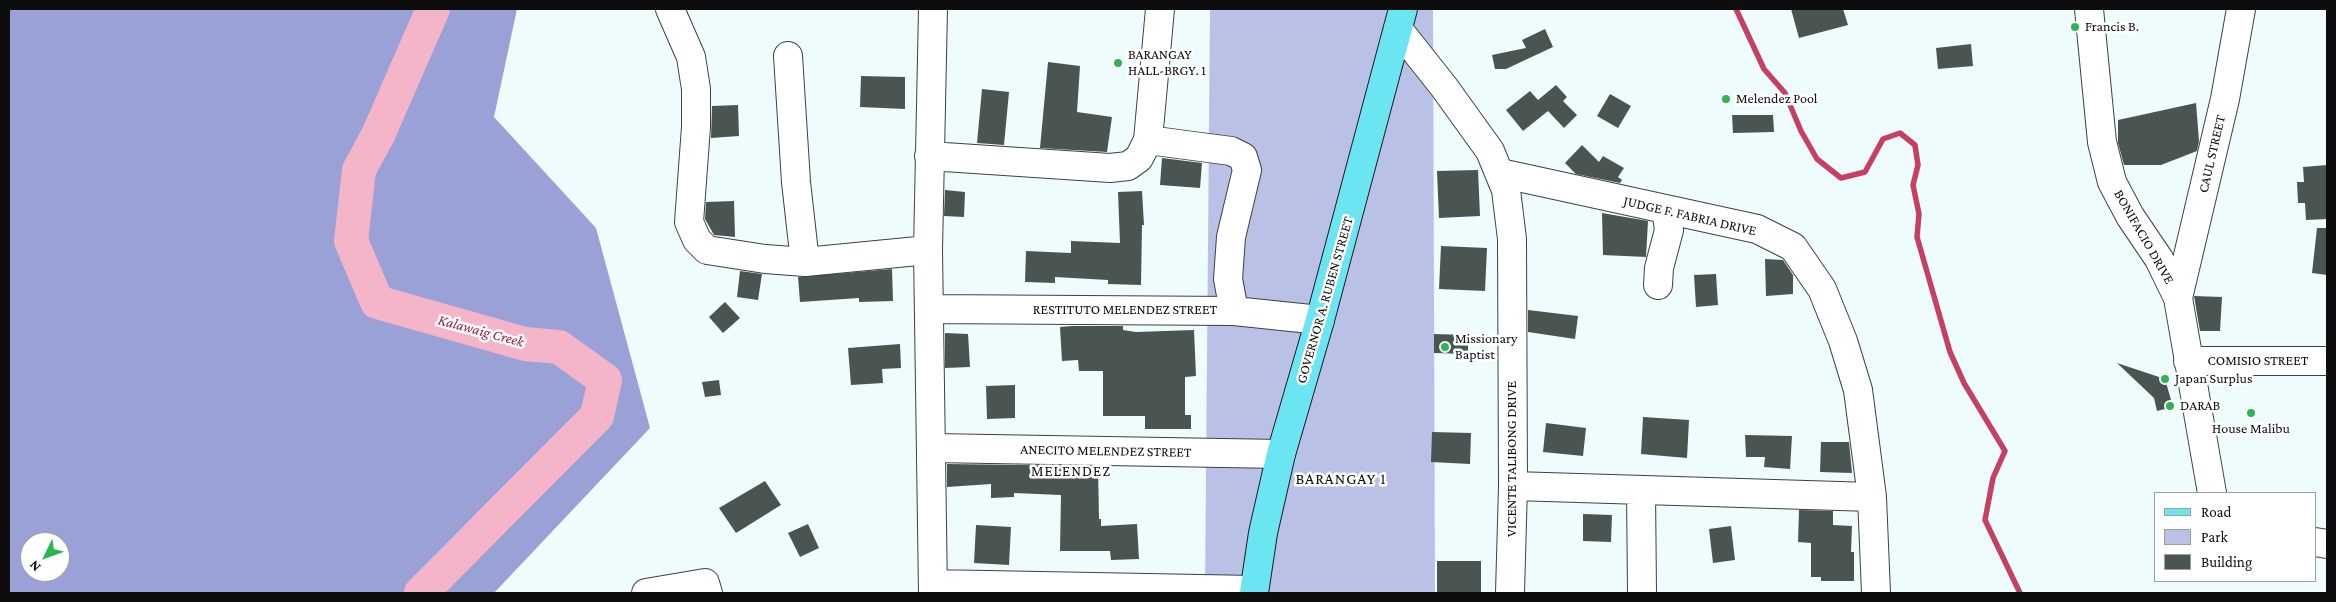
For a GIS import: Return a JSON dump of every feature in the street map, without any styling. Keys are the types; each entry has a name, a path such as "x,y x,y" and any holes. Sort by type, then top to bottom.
{"main road":[{"name":"GOVERNOR A. RUBEN STREET","path":"1254,592 1263,533 1281,454 1320,320 1401,19"}],"street":[{"path":"670,9 691,57 696,89 696,127 689,222 692,232 707,250 765,260 805,262 928,250"},
{"path":"933,9 928,250 933,589 1254,592"},
{"path":"929,156 1110,168 1128,166 1139,158 1148,140 1160,9"},
{"name":"BONIFACIO DRIVE","path":"2089,9 2102,142 2112,182 2130,216 2159,259 2178,298 2212,492"},
{"name":"CAUL STREET","path":"2178,298 2225,99 2241,9"},
{"name":"VICENTE TALIBONG DRIVE","path":"1401,19 1450,95 1490,151 1506,190 1512,239 1513,486 1510,593"},
{"path":"788,56 796,182 805,262"},
{"path":"1148,140 1231,150 1243,157 1247,170 1231,237 1228,279 1234,311"},
{"name":"JUDGE F. FABRIA DRIVE","path":"1500,173 1757,230 1793,247 1822,289 1844,341 1858,390 1872,497 1876,593"},
{"path":"1658,285 1661,260 1670,230 1666,209"},
{"name":"RESTITUTO MELENDEZ STREET","path":"930,309 1234,311 1320,320"},
{"name":"COMISIO STREET","path":"2188,360 2327,361"},
{"name":"ANECITO MELENDEZ STREET","path":"932,448 1281,454"},
{"path":"1513,486 1872,497"},
{"path":"1641,490 1642,593"},
{"path":"646,593 705,583 708,593"}],"green space":[{"path":"1210,9 1433,9 1435,593 1205,593"}],"shaded area":[{"path":"9,9 517,9 494,117 596,228 650,428 494,593 9,593"}],"building":[{"path":"1791,9 1843,9 1848,25 1799,38"},
{"path":"1545,29 1553,47 1506,69 1495,69 1492,55 1526,48 1522,40"},
{"path":"1971,44 1973,66 1938,69 1936,48"},
{"path":"1048,62 1080,66 1077,112 1112,117 1107,152 1040,148"},
{"path":"861,76 905,77 905,109 860,107"},
{"path":"1556,85 1567,97 1563,101 1577,115 1564,128 1548,111 1523,131 1506,110 1530,91 1538,100"},
{"path":"982,89 1009,92 1004,145 977,143"},
{"path":"1610,94 1631,106 1618,128 1597,116"},
{"path":"2196,103 2199,141 2197,151 2161,165 2124,165 2118,143 2118,120"},
{"path":"738,105 739,136 711,138 712,106"},
{"path":"1732,115 1773,115 1774,132 1733,133"},
{"path":"1582,145 1599,162 1603,156 1624,168 1618,177 1622,180 1620,183 1576,174 1565,163"},
{"path":"1162,158 1202,163 1200,188 1160,185"},
{"path":"2327,165 2327,219 2306,220 2305,203 2298,203 2297,182 2304,182 2303,167"},
{"path":"1478,170 1480,216 1439,218 1437,171"},
{"path":"945,190 965,192 964,217 944,216"},
{"path":"1142,191 1144,225 1142,225 1141,285 1108,284 1108,280 1055,277 1055,283 1025,282 1026,251 1071,253 1071,241 1120,243 1118,192"},
{"path":"734,201 735,237 714,235 705,219 706,202"},
{"path":"1602,213 1648,221 1646,257 1603,255"},
{"path":"2317,228 2327,228 2327,275 2312,273"},
{"path":"1441,246 1487,248 1485,291 1439,289"},
{"path":"1765,259 1783,260 1793,275 1793,294 1766,296"},
{"path":"892,269 893,301 859,302 859,298 800,302 798,277"},
{"path":"740,271 762,274 758,300 737,297"},
{"path":"1716,274 1718,305 1696,307 1694,275"},
{"path":"2194,296 2222,297 2220,331 2200,331"},
{"path":"725,302 740,318 723,333 709,317"},
{"path":"1528,310 1578,316 1575,339 1528,332"},
{"path":"1123,326 1123,330 1136,332 1194,330 1196,376 1185,377 1185,415 1191,415 1191,429 1145,429 1145,416 1103,416 1103,371 1079,371 1078,360 1062,361 1060,327"},
{"path":"945,333 968,334 970,367 945,368"},
{"name":"Missionary Baptist","path":"1434,334 1468,335 1468,354 1434,353"},
{"path":"900,344 901,368 882,369 883,383 851,385 848,348"},
{"path":"2117,363 2165,379 2173,407 2157,411 2154,398"},
{"path":"719,380 721,395 705,397 702,382"},
{"path":"1015,385 1015,418 987,419 986,386"},
{"path":"1643,417 1689,420 1687,458 1641,454"},
{"path":"1546,423 1586,428 1583,456 1543,452"},
{"path":"1432,432 1471,433 1470,464 1431,462"},
{"path":"1745,435 1792,436 1790,469 1764,467 1765,457 1746,457"},
{"path":"1821,442 1849,442 1852,473 1820,472"},
{"path":"947,464 1098,466 1099,519 1101,519 1101,526 1137,524 1139,559 1111,560 1110,551 1060,551 1061,495 1014,493 1014,497 991,498 991,484 947,487"},
{"path":"765,481 781,505 736,533 719,508"},
{"path":"1799,510 1833,511 1833,525 1852,526 1851,552 1854,552 1854,581 1821,581 1821,577 1811,577 1811,543 1798,542"},
{"path":"1583,514 1612,515 1611,542 1583,541"},
{"path":"808,524 819,548 800,557 788,533"},
{"path":"976,525 1011,527 1009,565 974,563"},
{"path":"1731,526 1735,560 1713,563 1709,529"},
{"path":"1437,561 1481,561 1481,593 1437,593"}],"waterway":[{"name":"Kalawaig Creek","path":"421,593 597,416 605,380 559,347 525,344 377,302 351,241 359,170 378,135 433,9"},
{"path":"1736,9 1764,69 1785,93 1801,131 1817,159 1841,178 1865,172 1883,139 1900,133 1915,145 1918,165 1913,185 1919,214 1917,237 1950,352 1964,383 2005,451 1993,478 1985,520 2020,593"}],"place":[{"name":"Francis B.","path":"2075,27"},
{"name":"BARANGAY HALL-BRGY. 1","path":"1118,63"},
{"name":"Melendez Pool","path":"1726,99"},
{"name":"Missionary Baptist","path":"1445,347"},
{"name":"Japan Surplus","path":"2165,379"},
{"name":"DARAB","path":"2170,406"},
{"name":"House Malibu","path":"2251,413"}],"district":[{"name":"MELENDEZ","path":"1071,471"},
{"name":"BARANGAY 1","path":"1341,479"}]}
